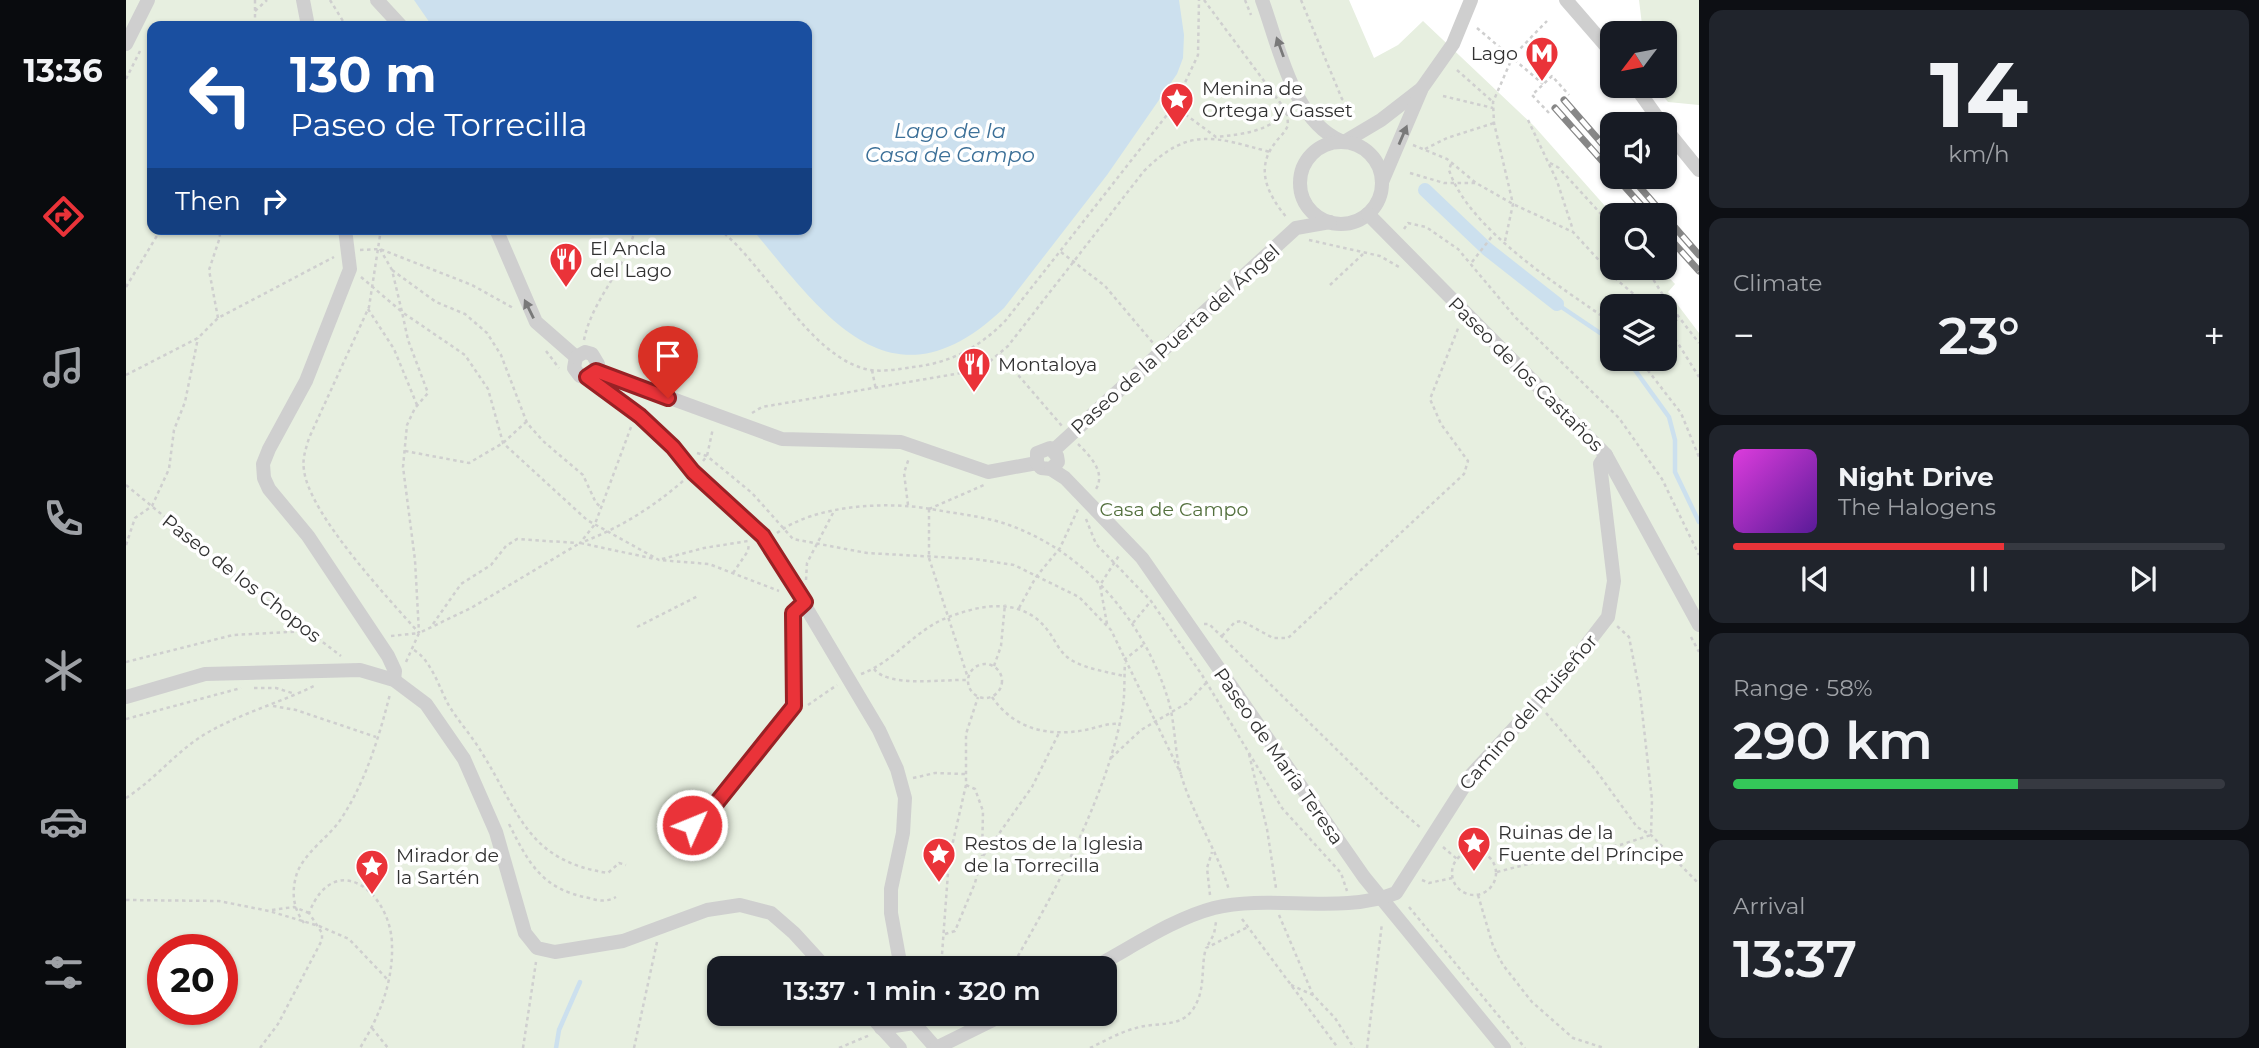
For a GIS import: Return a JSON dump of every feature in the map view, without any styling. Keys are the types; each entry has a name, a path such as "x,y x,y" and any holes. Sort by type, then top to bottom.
{"street":[{"path":"126,44 148,0"},
{"path":"303,0 307,21"},
{"path":"377,0 396,21"},
{"path":"1262,0 1301,106 1318,127 1343,141 1360,146 1373,156 1382,181"},
{"path":"1422,88 1381,120 1343,141 1322,146 1308,158 1301,174 1301,191 1311,210 1330,222 1349,223 1368,214 1379,197 1382,181 1422,88 1453,44 1471,0"},
{"path":"1566,0 1600,39"},
{"path":"1677,143 1699,170"},
{"name":"Paseo de la Puerta del Ángel","path":"1296,228 1301,191"},
{"name":"Paseo de los Castaños","path":"1368,214 1606,455 1699,625"},
{"name":"Paseo de la Puerta del Ángel","path":"1044,466 1058,461 1054,450 1296,228 1330,222"},
{"path":"346,235 350,269 306,381 263,464 269,489 308,536 377,640 394,676 426,705 464,759 498,839 525,933 540,949 567,951 654,932 707,910 740,905 757,908 781,921 815,956"},
{"path":"499,235 536,322 578,355 575,371 592,374 741,426 798,440 878,439 913,445 988,472 1044,466"},
{"path":"592,374 673,447 693,472 760,539 849,677 902,782 906,816 891,889 891,912 899,956"},
{"name":"Camino del Ruiseñor","path":"1396,893 1472,774 1538,704 1608,617 1614,580 1600,464 1606,455"},
{"name":"Paseo de María Teresa","path":"1044,466 1065,478 1086,504 1129,542 1381,899 1504,1048"},
{"path":"692,825 710,811 794,706 793,613 800,600"},
{"path":"126,696 205,674 360,670 394,676"},
{"path":"1117,956 1199,914 1234,905 1381,899 1396,893"},
{"path":"887,1026 881,1028 900,1048"},
{"path":"919,1026 936,1048 981,1026"}],"path":[{"path":"255,0 255,21"},
{"path":"255,11 267,0"},
{"path":"330,0 343,21"},
{"path":"725,235 747,256 818,339 840,356 872,370 923,366 948,360 975,348 1006,320 1174,106 1198,55 1202,0"},
{"path":"1202,0 1287,112"},
{"path":"1245,0 1254,23"},
{"path":"1301,0 1342,99 1348,104"},
{"path":"1505,241 1513,204 1494,123 1493,102 1513,56 1547,21"},
{"path":"1477,29 1513,56 1543,84"},
{"path":"1457,71 1493,102"},
{"path":"1549,113 1530,96 1543,84 1554,75 1569,95"},
{"path":"1443,96 1493,108"},
{"path":"1284,97 1288,125 1270,152 1264,178 1266,187 1296,228 1315,243 1364,252 1389,260 1407,275"},
{"path":"1174,106 1216,137 1270,152"},
{"path":"741,426 748,415 762,407 876,390 967,372 999,353 1144,171 1163,152 1180,143 1258,132 1276,123 1287,112"},
{"path":"1528,120 1550,163 1573,232"},
{"path":"1425,149 1447,138 1494,123"},
{"path":"1400,142 1425,149 1513,204 1573,232 1617,280 1634,294"},
{"path":"1550,163 1559,168 1600,213"},
{"path":"1451,164 1449,170 1453,183 1493,234 1505,241 1567,295 1600,316"},
{"path":"1410,173 1425,179 1476,183"},
{"path":"1402,232 1408,223 1426,228 1472,262 1515,317 1619,418 1662,479 1699,555"},
{"path":"1472,262 1493,234"},
{"path":"126,287 157,235"},
{"path":"218,318 209,270 220,235"},
{"path":"381,235 368,309 309,438 304,454 304,472 327,519 419,632"},
{"path":"578,355 597,302 619,266 632,235"},
{"path":"305,924 294,907 298,872 340,820 357,793 378,738 394,676 414,650 419,632 415,560 403,467 407,425 428,393 408,340 392,270 380,249"},
{"path":"1061,252 1105,286 1160,352"},
{"path":"1330,285 1364,252"},
{"path":"350,269 419,327 455,347 474,366 488,388 503,443 594,524 659,560 705,548 760,539 784,528 793,520 880,504 908,505 1010,526 1058,550 1117,600 1133,622 1165,690 1181,774"},
{"path":"392,270 436,302 465,314 487,333 500,355 526,421 543,441 583,475 596,503 601,507"},
{"path":"1654,280 1699,343"},
{"path":"368,309 394,349 418,406"},
{"path":"1451,317 1469,335"},
{"path":"1222,636 1235,622 1242,621 1273,638 1288,638 1464,474 1468,461 1441,424 1430,399 1459,326"},
{"path":"126,545 135,518 152,506 169,470 174,430 185,402 198,338"},
{"path":"1677,340 1699,377"},
{"path":"999,353 1098,470 1099,484 1058,550 1038,574 1019,608"},
{"path":"872,370 876,390"},
{"path":"1648,371 1681,413 1699,457"},
{"path":"580,543 594,524 628,433 640,416"},
{"path":"377,640 431,627 471,607 580,543 610,532 664,497 708,456 716,417"},
{"path":"405,451 468,463 503,443 526,421"},
{"path":"908,505 904,473 913,445"},
{"path":"696,453 708,456 752,493 784,528 787,536 793,539 817,545 1014,565 1038,574 1079,597 1107,624"},
{"name":"Paseo de los Chopos","path":"126,485 360,670"},
{"path":"929,509 981,486"},
{"path":"1086,504 1088,529 1096,544 1151,601 1206,682 1282,808 1341,873 1346,881 1348,901"},
{"path":"929,509 929,558 970,690 978,697 992,697 1015,722 1059,733 1118,724"},
{"path":"431,627 461,584 491,565 506,545 517,539 554,544 580,543 659,560 699,562 800,600 807,563 833,513"},
{"path":"733,573 760,539"},
{"path":"1129,542 1100,585 1107,624 1153,723 1181,774 1234,905 1338,1048"},
{"path":"1133,622 1164,589"},
{"path":"637,627 698,596"},
{"path":"994,666 1001,646 1005,604"},
{"path":"794,706 808,705 849,677 874,670 923,631 947,618 1005,604 1019,608 1046,628 1062,652 1073,662 1124,676"},
{"path":"1608,617 1629,637 1648,761 1651,835"},
{"path":"1193,632 1209,624 1385,797 1457,859"},
{"path":"126,662 233,635 308,631"},
{"path":"1019,956 1051,900 1111,758 1123,707 1124,661 1143,645"},
{"path":"414,650 426,663 454,714 480,748 528,830 544,849 573,866 608,873 619,863 626,865"},
{"path":"968,679 972,670 980,665 994,666 1001,674 1002,685 992,697"},
{"path":"874,670 883,677 896,680 968,679"},
{"path":"1111,758 1141,730 1187,703 1206,682"},
{"path":"126,719 243,688 276,688 294,694 273,706 233,719 203,735 126,798"},
{"path":"942,956 949,859 966,785 966,734 978,697"},
{"path":"1538,704 1594,769 1636,827 1651,835 1699,884"},
{"path":"273,706 296,710 378,738"},
{"path":"981,859 1032,787 1059,733"},
{"path":"1248,751 1267,829 1276,902 1282,923 1314,995 1335,1018 1354,1048"},
{"path":"474,752 482,765"},
{"path":"902,782 935,773 965,774"},
{"path":"945,934 955,931 975,883 981,859 984,825 982,802 975,789 966,785"},
{"path":"506,818 529,862 558,889 604,901 616,897"},
{"path":"1497,872 1620,845 1651,835"},
{"path":"1468,852 1481,852 1492,859 1497,872 1490,890 1478,895 1464,894 1452,878 1457,859 1468,852"},
{"path":"1410,872 1427,883 1452,878"},
{"path":"309,913 315,898 330,887 347,881 366,885 391,931 393,947 382,1005 360,1048"},
{"path":"1396,893 1525,1048"},
{"path":"1478,895 1493,946 1503,965 1524,993 1573,1038 1602,1047"},
{"path":"126,900 219,901 269,911 305,924 319,926 349,939 387,980"},
{"path":"260,1048 278,1024 322,940 319,926 309,913 294,907 269,911"},
{"path":"1367,1048 1382,922"},
{"path":"1090,1048 1135,1028 1166,1026 1182,1020 1192,1011 1199,998 1206,948 1248,927"},
{"path":"634,1048 656,945 654,932"},
{"path":"523,1048 540,949"},
{"path":"1291,985 1314,995"},
{"path":"372,1028 388,1048"},
{"path":"839,1048 881,1028"}],"green space":[{"name":"Casa de Campo","path":"126,0 1349,0 1374,58 1398,45 1423,21 1534,126 1602,203 1600,203 1600,280 1671,280 1675,284 1668,292 1670,294 1600,294 1600,371 1677,371 1677,304 1699,333 1699,1048 126,1048"},
{"path":"1639,0 1699,0 1699,105 1668,102 1665,98 1677,98 1677,21 1642,21"}],"water":[{"name":"Lago de la Casa de Campo","path":"414,0 1179,0 1184,35 1183,58 1177,74 1107,175 1004,308 964,339 927,353 894,353 863,341 834,320 806,293 757,235 812,235 812,21 429,21"}],"waterway":[{"path":"1425,190 1487,249 1557,304"},
{"path":"1557,304 1600,333"},
{"path":"1636,371 1669,417 1675,440 1675,472 1699,522"},
{"path":"556,1048 559,1030 580,982"}],"railway":[{"path":"1564,100 1600,141"},
{"path":"1555,108 1600,159"},
{"path":"1627,189 1639,203"},
{"path":"1641,189 1699,255"},
{"path":"1677,246 1699,271"}],"place":[{"name":"Lago","path":"1542,83"},
{"name":"Menina de Ortega y Gasset","path":"1177,129"},
{"name":"El Ancla del Lago","path":"566,289"},
{"name":"Montaloya","path":"974,394"},
{"name":"Ruinas de la Fuente del Príncipe","path":"1474,873"},
{"name":"Restos de la Iglesia de la Torrecilla","path":"939,884"},
{"name":"Mirador de la Sartén","path":"372,896"}],"route":[{"path":"668,398 596,371 587,377 640,416 673,447 693,472 763,536 805,602 793,613 796,669 794,706 710,811 692,825"}]}
